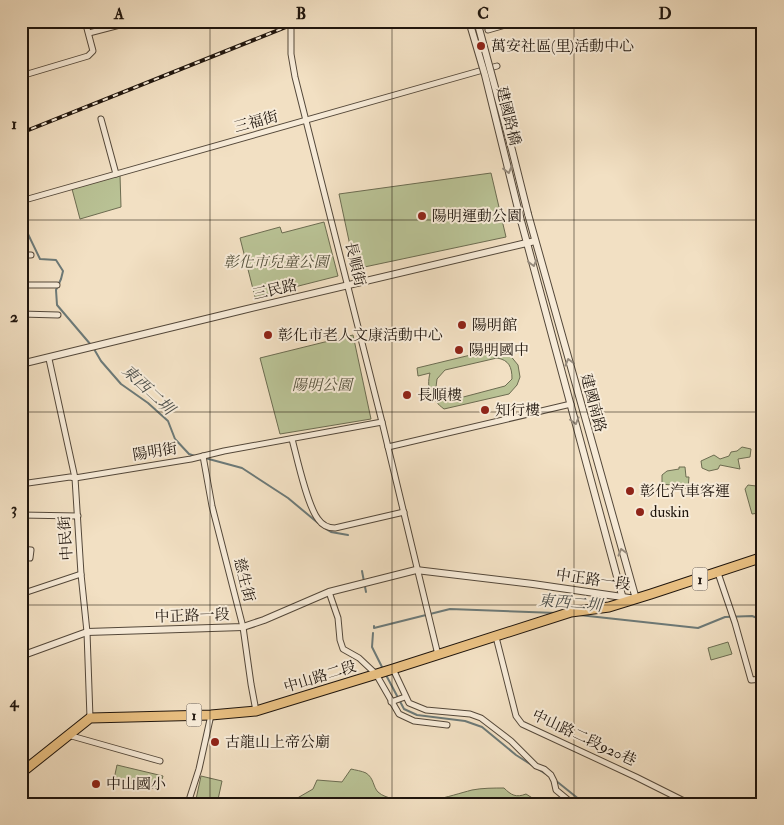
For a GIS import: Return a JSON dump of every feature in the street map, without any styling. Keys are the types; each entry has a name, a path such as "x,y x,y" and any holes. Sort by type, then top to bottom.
{"main road":[{"name":"1","path":"636,599 763,557"},
{"name":"中山路二段","path":"90,718 211,715 256,711 567,614 609,606 623,599 636,599"},
{"path":"21,773 90,718"}],"street":[{"path":"89,34 135,21"},
{"name":"長順街","path":"291,21 291,54 306,122 382,422 416,570 438,655"},
{"name":"建國路橋","path":"468,21 485,75 520,216"},
{"name":"建國路橋","path":"476,21 510,140 528,214"},
{"path":"488,30 518,21"},
{"path":"21,56 24,75 88,56 93,51 86,23"},
{"name":"三福街","path":"21,201 306,122 497,66"},
{"path":"101,119 116,174"},
{"name":"建國南路","path":"528,214 636,599"},
{"name":"建國南路","path":"520,216 623,599"},
{"name":"三民路","path":"21,364 535,241"},
{"path":"21,255 31,255"},
{"path":"21,285 57,285"},
{"path":"21,314 58,315"},
{"name":"中民街","path":"48,358 75,478 87,632 90,718"},
{"path":"388,447 571,404"},
{"name":"陽明街","path":"21,484 70,477 75,478 382,422"},
{"path":"292,439 308,497 317,518 329,528 404,512"},
{"name":"慈生街","path":"203,456 212,506 243,627 256,711"},
{"path":"21,515 78,516"},
{"path":"21,549 31,550 30,558"},
{"name":"中正路一段","path":"21,656 87,632 243,627 329,592 416,570 623,599"},
{"path":"718,573 735,623 751,680 763,679"},
{"path":"21,594 81,574"},
{"path":"329,592 338,618 340,640 343,649 384,672 409,703 417,707 470,714 481,718 511,741 536,766 544,769 551,775 556,790 573,804"},
{"name":"中山路二段920巷","path":"496,637 516,716 522,724 690,804"},
{"path":"384,672 391,702 399,714 414,721 448,725"},
{"path":"391,702 405,696"},
{"path":"190,797 199,769 211,715"},
{"path":"68,735 160,762"}],"green space":[{"name":"陽明運動公園","path":"491,173 506,237 355,269 339,194"},
{"path":"120,175 121,207 80,219 72,189"},
{"name":"彰化市兒童公園","path":"324,222 338,276 255,297 240,238 280,227 282,233"},
{"name":"陽明公園","path":"353,335 371,419 280,434 260,358"},
{"path":"516,344 518,352 509,354 518,365 520,377 517,385 509,394 444,409 433,397 429,389 430,373 418,376 417,368","holes":["497,358 507,362 511,371 512,379 505,386 452,400 443,396 436,387 437,379 445,370"]},
{"path":"742,447 751,449 750,457 738,459 740,469 720,465 718,469 709,471 702,468 701,461 714,455 720,459 729,456 731,452 737,451"},
{"path":"679,467 685,467 686,477 689,477 688,488 673,489 671,485 662,484 662,475 667,471 679,469"},
{"path":"748,485 756,486 761,505 759,513 752,514 745,489"},
{"path":"728,642 732,654 711,660 708,648"},
{"path":"117,765 163,776 159,790 114,779"},
{"path":"351,769 369,775 376,790 381,794 402,801 422,802 476,789 504,788 514,795 526,794 542,804 287,804 313,789 317,780 342,782"},
{"path":"201,776 222,781 217,804 195,804"}],"waterway":[{"name":"東西二圳","path":"21,226 27,232 40,259 56,260 63,271 56,290 57,305 91,345"},
{"name":"東西二圳","path":"94,349 101,361 121,384 148,403 168,421 175,439 189,454 195,456"},
{"name":"東西二圳","path":"205,458 242,468 288,498 318,523"},
{"name":"東西二圳","path":"326,529 331,532 348,535"},
{"path":"362,571 366,592"},
{"name":"東西二圳","path":"374,626 374,628 450,609 557,613"},
{"name":"東西二圳","path":"579,615 698,628 725,617 752,616 763,620"},
{"path":"373,633 372,647 383,669"},
{"path":"386,675 404,709 417,715 465,721 482,727 516,755 549,776"},
{"path":"555,780 585,804"}],"railway":[{"path":"21,133 301,21"}],"place":[{"name":"萬安社區(里)活動中心","path":"481,46"},
{"name":"陽明運動公園","path":"422,216"},
{"name":"陽明館","path":"462,325"},
{"name":"彰化市老人文康活動中心","path":"268,335"},
{"name":"陽明國中","path":"459,350"},
{"name":"長順樓","path":"407,395"},
{"name":"知行樓","path":"485,410"},
{"name":"彰化汽車客運","path":"630,491"},
{"name":"duskin","path":"640,512"},
{"name":"古龍山上帝公廟","path":"215,742"},
{"name":"中山國小","path":"96,784"}]}
